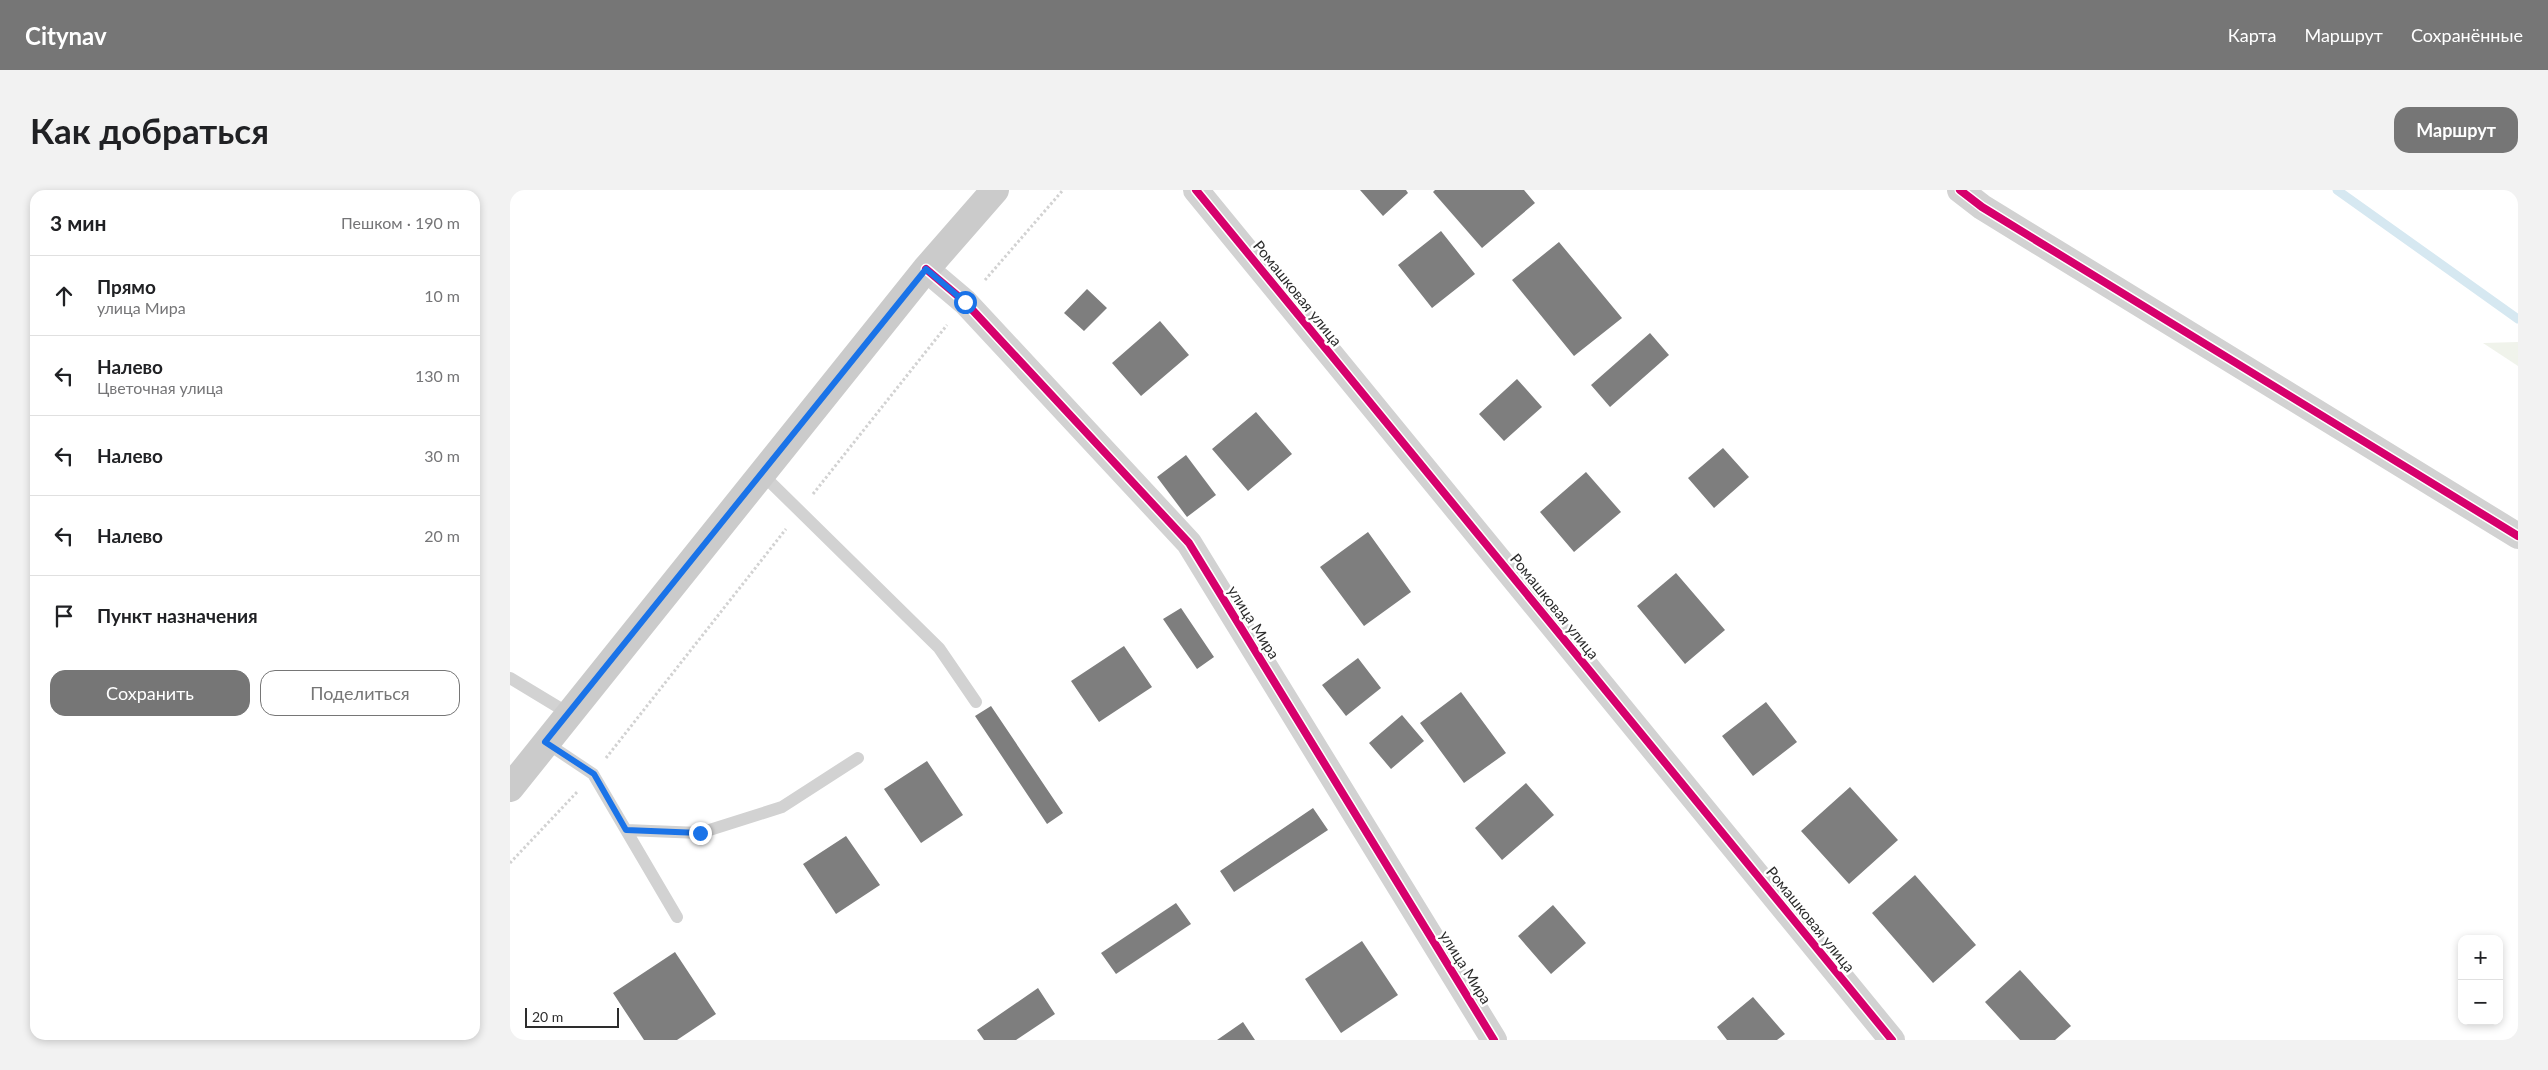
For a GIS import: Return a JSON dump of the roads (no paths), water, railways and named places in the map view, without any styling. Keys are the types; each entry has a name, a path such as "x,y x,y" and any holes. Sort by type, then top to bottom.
{"main road":[{"path":"510,788 568,713 926,269 995,190"}],"street":[{"name":"Ромашковая улица","path":"1196,190 1892,1040"},
{"path":"1960,190 1982,207 2518,536"},
{"name":"улица Мира","path":"926,269 965,302 1190,543 1494,1040"}],"lane":[{"path":"761,473 940,648 976,702"},
{"path":"510,678 568,713"},
{"path":"545,742 594,774 677,917"},
{"path":"626,830 700,833 710,830 782,807 858,758"}],"waterway":[{"path":"2337,190 2518,319"}]}
